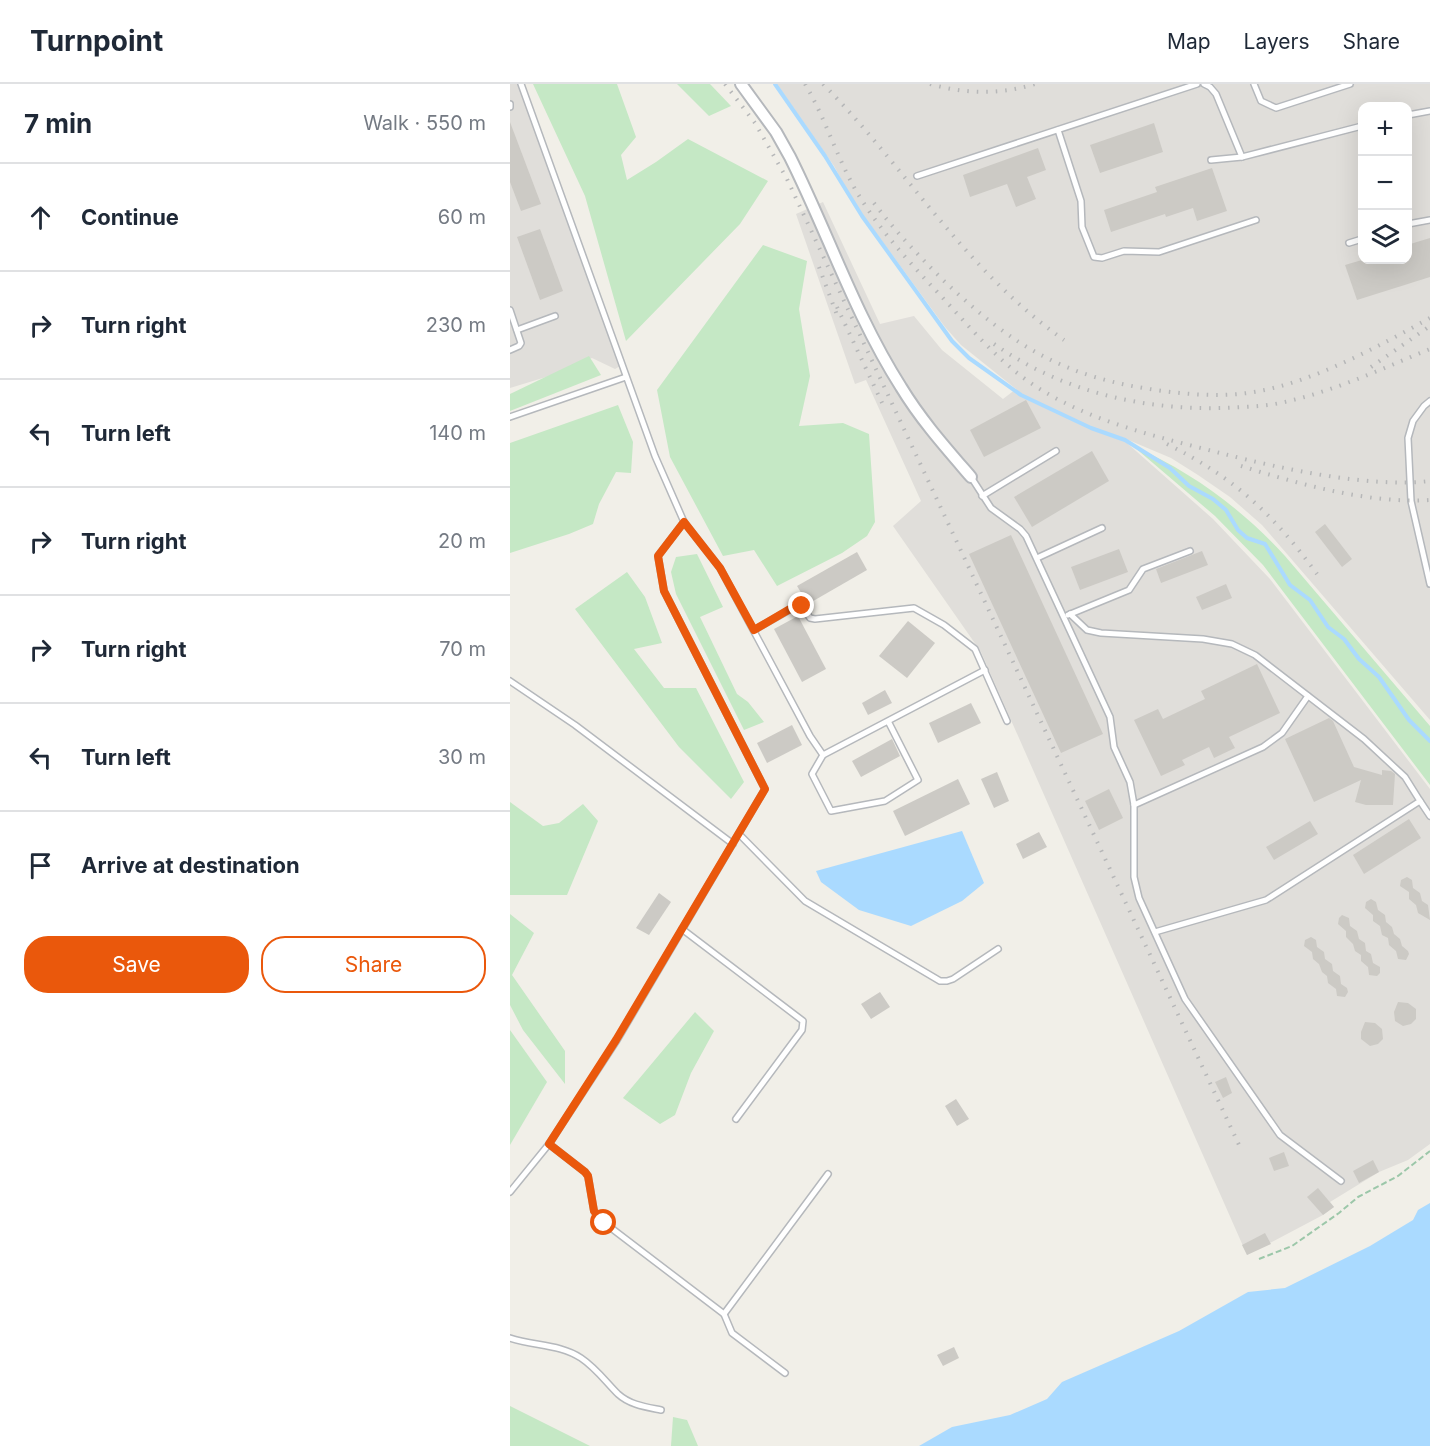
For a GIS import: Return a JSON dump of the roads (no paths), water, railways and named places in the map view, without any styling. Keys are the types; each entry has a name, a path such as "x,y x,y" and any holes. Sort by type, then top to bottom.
{"street":[{"path":"741,84 776,132 790,157 869,331 895,377 931,431 971,477"}],"lane":[{"path":"521,84 626,377 684,522 720,568 810,736 823,755"},
{"path":"917,176 1197,84"},
{"path":"1204,84 1216,94 1242,158"},
{"path":"1254,84 1261,101 1276,108 1350,84"},
{"path":"1412,114 1430,111"},
{"path":"1211,160 1242,158 1358,127"},
{"path":"1058,130 1082,201 1082,226 1094,257 1102,258 1124,251 1160,252 1256,220"},
{"path":"1412,223 1430,220"},
{"path":"1349,243 1358,240"},
{"path":"510,310 521,343 510,350"},
{"path":"517,330 555,316"},
{"path":"510,417 626,377"},
{"path":"1430,402 1424,406 1413,421 1408,438 1412,501 1430,584"},
{"path":"982,496 1056,451"},
{"path":"971,477 991,508 1020,529 1064,616 1110,717 1114,732 1114,747 1130,782 1134,805 1134,877 1139,898 1185,999 1280,1136 1341,1181"},
{"path":"510,1192 549,1144 616,1040 765,789 664,591 658,556 684,522"},
{"path":"1036,558 1102,528"},
{"path":"1064,616 1124,593 1132,587 1143,569 1190,551"},
{"path":"754,630 798,605 802,606 810,618 815,619 914,608 944,625 975,649 1007,721"},
{"path":"1070,614 1087,630 1101,633 1192,638 1232,644 1255,655 1364,739 1404,777 1430,816"},
{"path":"888,721 918,780 885,801 831,811 812,774 823,755 985,670"},
{"path":"510,681 575,725 733,844"},
{"path":"1134,805 1263,747 1282,732 1308,696"},
{"path":"1155,933 1266,900 1420,801"},
{"path":"739,834 805,901 940,981 953,979 998,949"},
{"path":"682,929 803,1021 802,1030 736,1119"},
{"path":"549,1144 588,1176 594,1211 598,1218 724,1314 732,1333 784,1373"},
{"path":"724,1314 828,1174"},
{"path":"510,1338 559,1347 581,1358 604,1377 619,1395 637,1405 662,1410"}],"water":[{"path":"962,831 984,883 962,901 911,926 859,910 821,882 816,871"},
{"path":"1430,1203 1430,1446 919,1446 952,1427 1010,1415 1047,1399 1062,1382 1179,1331 1248,1292 1285,1288 1370,1246 1413,1220 1418,1210"}],"waterway":[{"path":"775,84 825,156 862,216 952,341 969,358 1021,395 1091,428 1125,440 1170,468 1189,486 1213,499 1226,510 1238,530 1247,538 1265,544 1290,585 1310,600 1328,627 1344,639 1359,659 1379,677 1409,720 1430,741"}],"railway":[{"path":"725,84 755,123 787,179 1240,1147"},
{"path":"805,84 851,181 886,235 989,348 1021,376 1044,391 1067,404 1118,425 1247,460 1327,476 1381,482 1430,481"},
{"path":"823,84 996,282 1028,312 1064,340"},
{"path":"930,84 956,90 982,92 1009,90 1035,84"},
{"path":"874,203 935,272 994,325 1043,356 1069,368 1097,378 1128,385 1208,395 1243,394 1277,387 1345,362 1430,318"},
{"path":"819,267 837,315"},
{"path":"837,307 884,407"},
{"path":"1371,367 1430,326"},
{"path":"994,344 1046,374 1074,385 1132,401 1192,408 1280,403 1319,393 1430,349"},
{"path":"1167,444 1213,470 1251,499 1285,533 1317,574"},
{"path":"1241,466 1310,486 1359,496 1430,500"}]}
